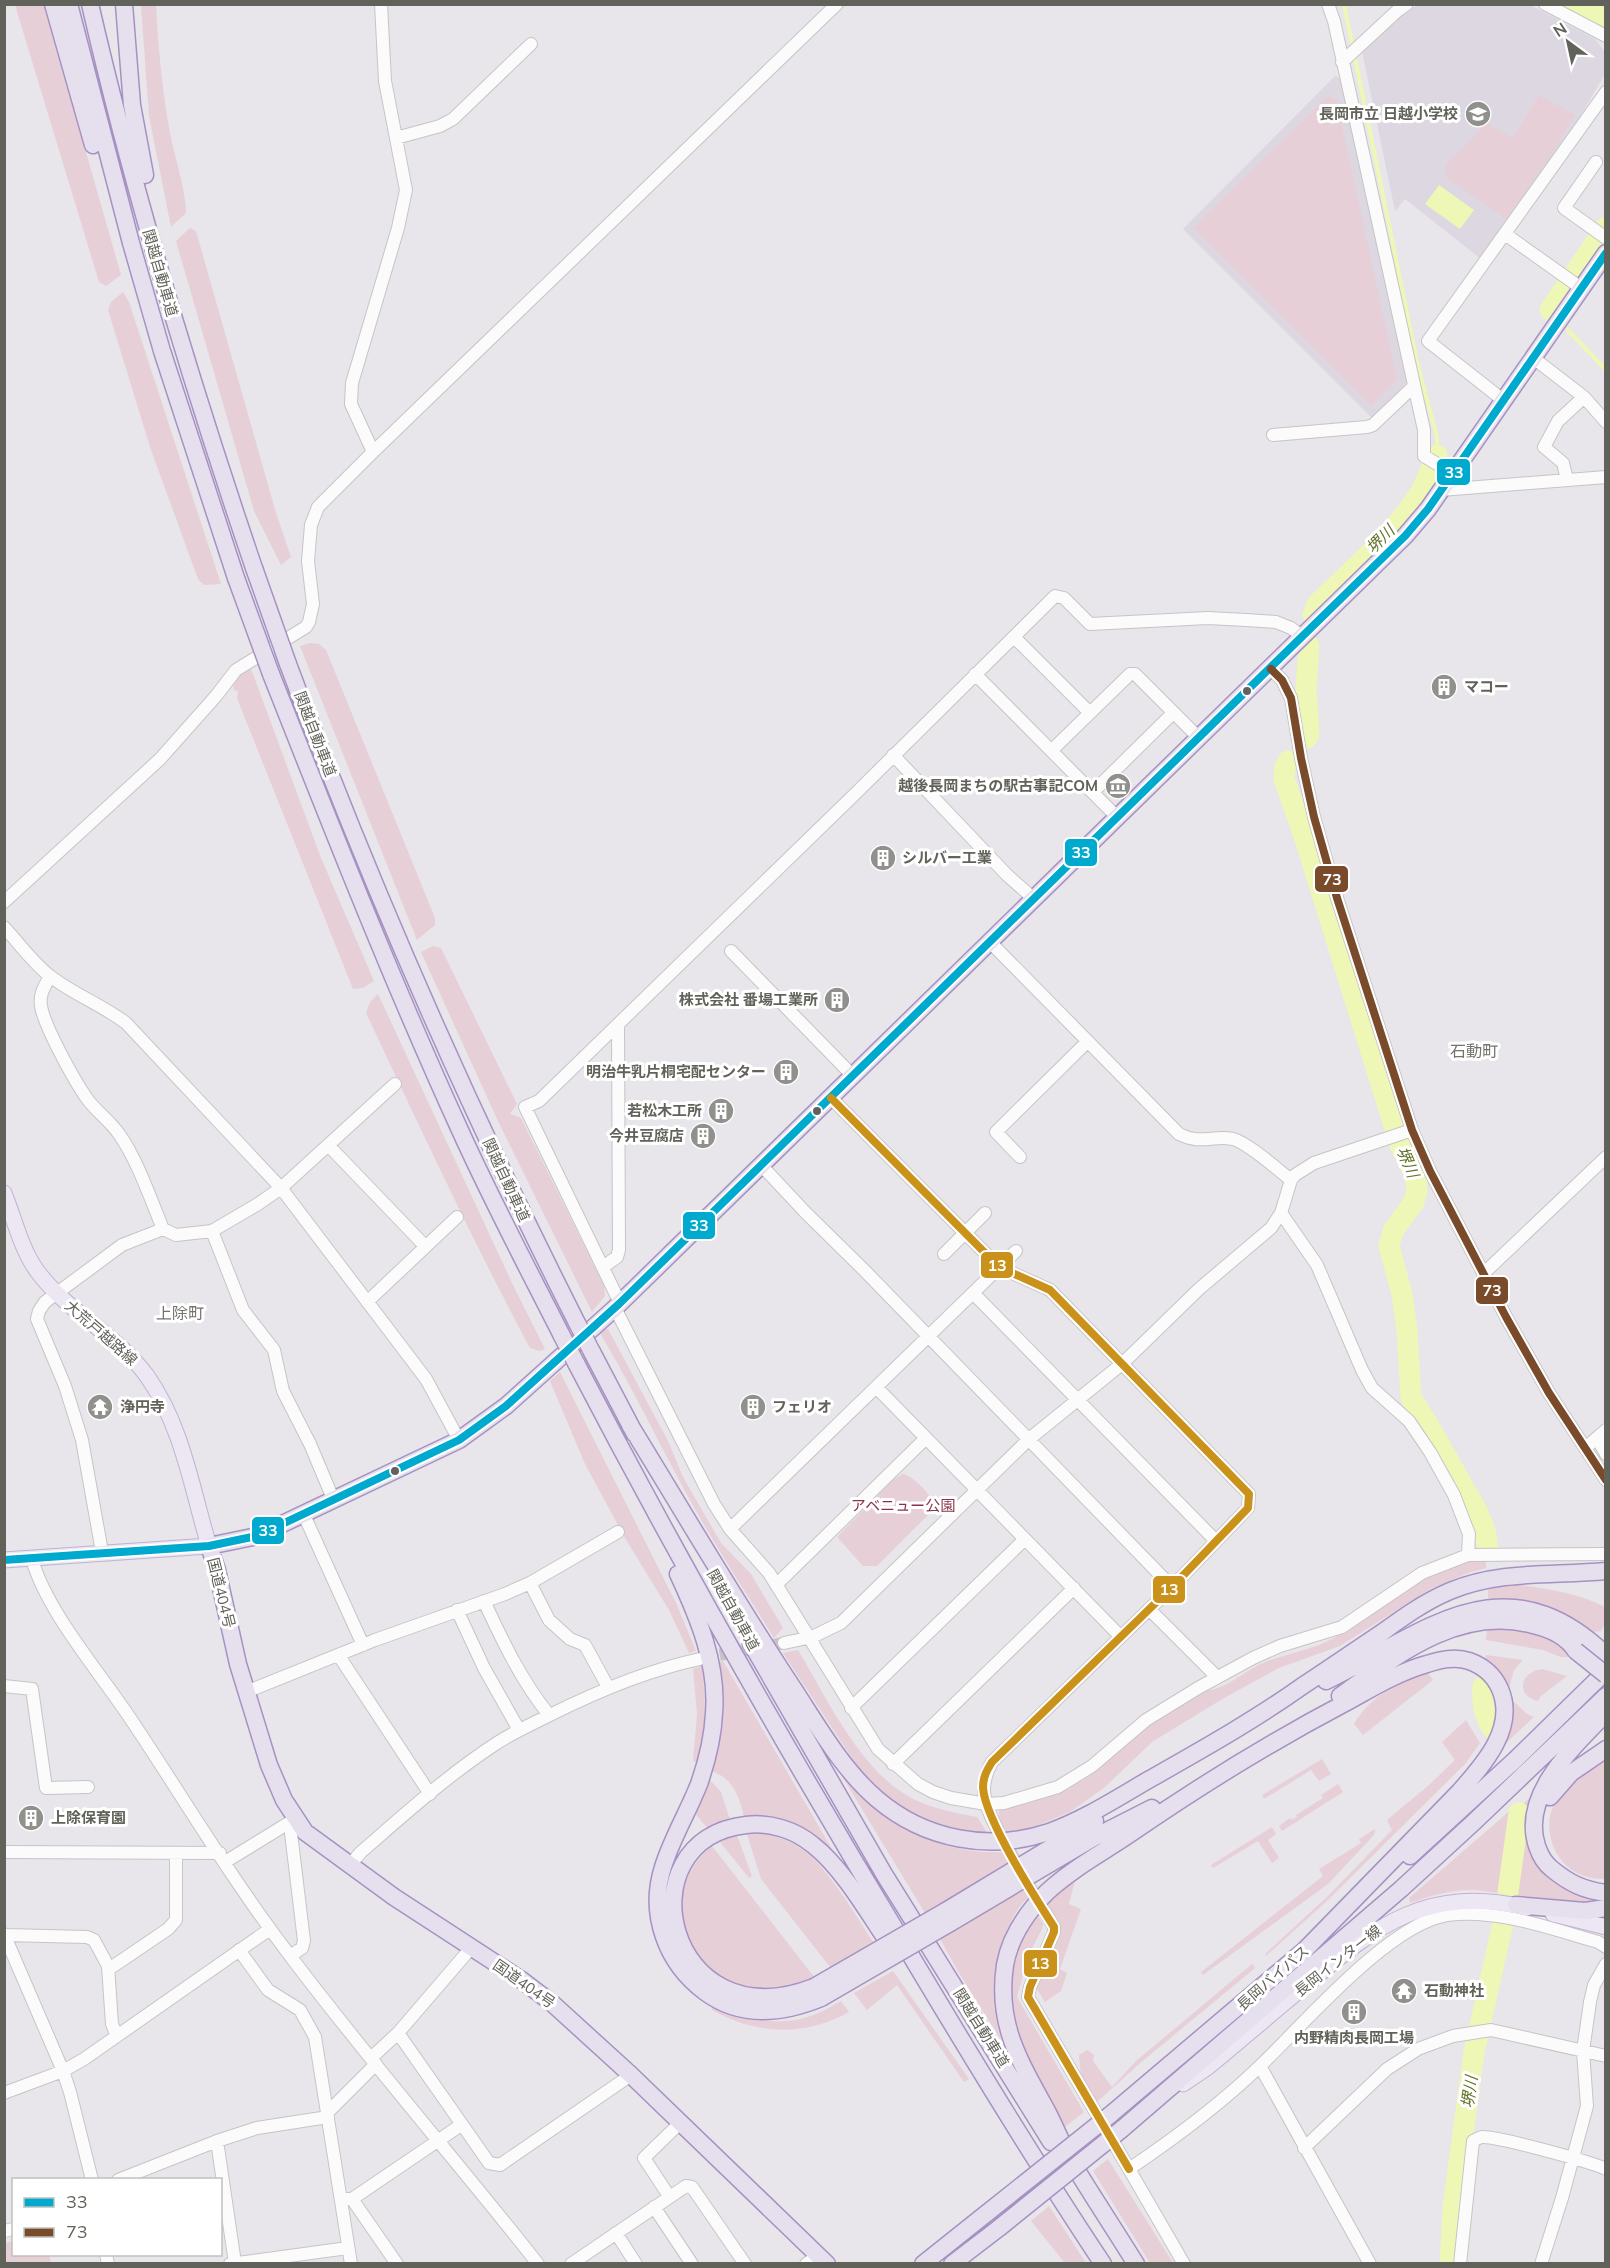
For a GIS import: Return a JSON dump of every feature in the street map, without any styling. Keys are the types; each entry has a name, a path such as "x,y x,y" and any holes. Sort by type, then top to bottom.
{"highway":[{"path":"53,4 126,244"},
{"name":"関越自動車道","path":"69,4 126,244 236,578 357,894 421,1042 493,1199 576,1364 733,1651 866,1882 992,2091 1103,2264"},
{"name":"関越自動車道","path":"90,4 208,432 288,664 375,885 436,1029 522,1215 577,1323 630,1425 738,1620 885,1874 1127,2264"},
{"path":"124,4 132,105 151,224"},
{"name":"国道404号","path":"817,2261 631,2075 553,2004 394,1897 305,1832 295,1819 276,1784 246,1692 217,1570 209,1546 257,1536 459,1440 506,1406 617,1305 991,943 1406,536 1441,490 1447,470 1503,400 1532,357 1574,283 1603,240"},
{"path":"576,1364 590,1400 650,1515 689,1597 703,1635 712,1672 715,1709 709,1750 699,1783 668,1852 660,1880 658,1908 664,1938 670,1953 687,1977 708,1994 731,2006 745,2010 771,2011 798,2007 817,1993 947,1917 1093,1838 1204,1783"},
{"path":"630,1425 746,1617 816,1723 862,1785 905,1819 936,1833 972,1841 1001,1841 1029,1837 1085,1816 1276,1705 1407,1615 1449,1591 1497,1577 1605,1571"},
{"path":"1276,1705 1364,1662 1422,1629 1462,1612 1501,1607 1527,1610 1565,1624 1605,1673"},
{"path":"1294,1730 1389,1662 1432,1636 1459,1626 1498,1619 1525,1623 1560,1635 1569,1641 1605,1655"},
{"path":"1136,2264 1072,2162 1015,2054 1004,2007 1006,1962 1021,1924 1048,1892 1074,1870 1204,1783 1294,1730 1397,1676 1440,1660 1465,1660 1486,1670 1499,1686 1504,1705 1504,1716 1498,1737 1482,1766 1299,1956"},
{"name":"長岡バイパス","path":"923,2264 1110,2115 1299,1956 1467,1804 1605,1673"},
{"name":"長岡バイパス","path":"952,2264 1122,2129 1401,1889 1605,1696"},
{"path":"1605,1713 1569,1752 1550,1779 1538,1802 1534,1832 1546,1865 1574,1886 1605,1893"},
{"path":"1605,1749 1579,1766 1557,1788 1546,1808 1544,1828 1548,1848 1567,1872 1583,1881 1605,1885"},
{"path":"947,1917 1189,1757"},
{"path":"817,1993 772,1998 745,1996 720,1986 690,1960 676,1932 672,1902 682,1869 693,1851 726,1829 751,1824 783,1829 812,1844 833,1864 992,2091"},
{"path":"1516,1905 1585,1911 1605,1908"}],"main road":[{"name":"大荒戸越路線","path":"4,1193 33,1265 55,1293 135,1361 156,1389 180,1442 209,1546"},
{"path":"4,1560 209,1546"},
{"name":"長岡インター線","path":"1139,2114 1208,2067 1331,1963 1393,1919 1429,1906 1483,1901 1516,1905 1605,1927"}],"street":[{"path":"373,452 351,404 352,383 403,208 406,190 385,81 381,39 381,4"},
{"path":"4,902 160,759 236,670 306,627 313,604 308,561 311,525 318,507 837,4"},
{"path":"1328,4 1334,21 1368,170 1424,430 1423,453 1429,460 1447,470"},
{"path":"1342,62 1407,4"},
{"path":"1545,4 1605,36"},
{"path":"396,138 440,126 453,119 531,44"},
{"path":"1503,400 1428,341 1605,92"},
{"path":"1596,162 1564,208 1603,240"},
{"path":"1505,234 1574,283"},
{"path":"1532,357 1584,397 1605,422"},
{"path":"1273,435 1367,427 1414,386"},
{"path":"1567,480 1563,463 1544,447 1558,421 1584,397"},
{"path":"1441,490 1605,477"},
{"path":"1304,637 1292,628 1276,622 1246,620 1208,618 1090,624 1064,598 1055,596 618,1025 539,1101 525,1107 603,1267 617,1305 699,1477 730,1529 755,1555 776,1585 878,1749 918,1784 933,1792 951,1798 986,1804 1004,1803 1058,1787 1092,1766 1146,1720 1217,1677 1280,1646 1342,1627 1422,1573 1468,1555 1605,1554"},
{"path":"1014,637 1089,712"},
{"path":"1270,669 1282,680 1291,698 1314,818 1408,1131 1549,1393 1605,1480"},
{"path":"975,674 1118,818"},
{"path":"1052,750 1130,674 1135,674 1199,738"},
{"path":"1093,792 1173,713"},
{"path":"893,756 1007,875 1034,899"},
{"path":"4,927 36,964 50,976 126,1023 281,1188 426,1379 459,1440"},
{"path":"991,943 1179,1134 1200,1141 1225,1138 1237,1140 1291,1180"},
{"path":"731,951 853,1076"},
{"path":"50,976 42,992 41,1005 70,1070 88,1099 118,1133 128,1150 163,1229 176,1235 212,1231 281,1188 395,1084"},
{"path":"603,1267 616,1257 619,1250 618,1025"},
{"path":"1020,1157 996,1131 1087,1042"},
{"path":"831,1098 999,1267 1050,1290 1249,1494 1248,1508 1149,1610 992,1762 985,1774 983,1784 986,1804 998,1829"},
{"path":"784,1643 826,1632 841,1623 1028,1440 1123,1363 1199,1289 1271,1228 1281,1213 1291,1180 1303,1168 1314,1162 1408,1131"},
{"path":"328,1145 425,1246"},
{"path":"1483,1274 1605,1157"},
{"path":"761,1166 1172,1587"},
{"path":"1281,1213 1317,1265 1372,1388 1408,1421 1444,1478 1469,1533 1468,1555"},
{"path":"944,1254 985,1214"},
{"path":"367,1302 457,1216"},
{"path":"102,1552 82,1440 65,1386 37,1319 45,1302 55,1293 122,1245 163,1229"},
{"path":"212,1231 243,1310 274,1350 283,1391 310,1444 334,1501"},
{"path":"730,1529 1016,1251"},
{"path":"973,1293 1216,1541"},
{"path":"876,1387 1120,1636"},
{"path":"1585,1448 1601,1434 1605,1454"},
{"path":"776,1585 926,1438"},
{"path":"304,1515 363,1646"},
{"path":"246,1692 530,1583 618,1532"},
{"path":"851,1708 1025,1539"},
{"path":"32,1559 37,1577 62,1620 133,1721 270,1929 373,2061 538,2264"},
{"path":"530,1583 549,1620 570,1639 585,1645 608,1687"},
{"path":"893,1764 1074,1588"},
{"path":"484,1601 510,1657 529,1690 549,1715"},
{"path":"457,1610 484,1668 519,1730"},
{"path":"1149,1610 1217,1677"},
{"path":"339,1656 430,1794"},
{"path":"350,1864 361,1852 474,1759 519,1730 608,1687 683,1662 700,1659"},
{"path":"4,1686 32,1689 46,1788 88,1787"},
{"path":"4,1852 176,1854 223,1858 295,1819"},
{"path":"290,1956 302,1948 304,1941 291,1833 295,1819"},
{"path":"108,1969 168,1929 176,1920 176,1854"},
{"path":"1045,1912 1054,1927 1054,1932 1030,1987 1028,1997 1184,2264"},
{"path":"1129,2169 1194,2123 1260,2066 1305,2020 1380,1951 1415,1927 1444,1916 1460,1914 1515,1919 1598,1942 1605,1947"},
{"path":"4,2093 63,2071 84,2059 270,1929"},
{"path":"92,2178 63,2071 5,1934 87,1937 94,1940 108,1969 112,2024 117,2034"},
{"path":"123,2178 217,2141 257,2128 328,2114 471,1948"},
{"path":"239,1950 268,1990 300,2010 315,2037 328,2114 347,2199 348,2248 351,2264"},
{"path":"1541,2264 1587,2106 1583,2051 1592,1993 1605,1964"},
{"path":"1304,2148 1387,2069 1429,2044 1464,2033 1491,2030 1605,2056"},
{"path":"398,2034 489,2163 500,2165 631,2075"},
{"path":"1260,2066 1370,2264"},
{"path":"669,2196 644,2158 680,2123"},
{"path":"347,2199 461,2125"},
{"path":"1460,2264 1473,2140 1482,2137 1493,2139 1605,2169"},
{"path":"217,2141 222,2178"},
{"path":"222,2179 233,2263 348,2248"},
{"path":"571,2264 686,2186 692,2187 745,2264"},
{"path":"347,2199 397,2264"},
{"path":"654,2207 692,2264"},
{"path":"616,2233 636,2264"}],"shaded area":[{"name":"長岡市立 日越小学校","path":"1418,5 1530,5 1595,39 1605,52 1605,74 1558,154 1481,259 1405,199 1395,211 1362,51 1392,22"},
{"path":"1335,76 1341,79 1407,382 1372,418 1183,229"},
{"path":"1439,185 1474,210 1460,229 1425,204"}],"green space":[{"path":"15,5 44,5 121,275 106,286 99,282"},
{"path":"141,5 156,5 167,113 185,202 186,213 171,227 149,116"},
{"path":"1539,95 1575,115 1554,151 1506,219 1447,178 1445,167 1475,136 1484,122 1513,138"},
{"path":"1328,96 1336,99 1397,379 1371,406 1193,228"},
{"path":"190,228 196,231 276,513 291,557 281,565 254,511 176,241"},
{"path":"123,292 129,302 221,584 204,585 198,579 150,447 108,310 111,302"},
{"path":"310,643 319,644 326,650 435,918 435,925 417,940 300,646"},
{"path":"250,666 321,858 374,981 363,988 353,989 237,698 238,691 234,690 233,686 239,676"},
{"path":"433,946 441,948 517,1104 510,1114 521,1118 604,1286 605,1296 592,1312 498,1121 421,952"},
{"path":"378,994 545,1349 540,1351 530,1348 508,1307 366,1013 370,1002"},
{"path":"605,1328 608,1329 668,1441 683,1477 721,1543 751,1574 783,1628 774,1638 689,1498 600,1333"},
{"path":"560,1372 677,1605 696,1651 689,1653 669,1610 625,1538 585,1464 550,1381"},
{"name":"アベニュー公園","path":"903,1474 917,1482 926,1491 934,1505 932,1511 877,1566 863,1566 837,1537 893,1480"},
{"path":"1486,1560 1486,1568 1430,1589 1340,1646 1279,1668 1224,1698 1152,1742 1104,1788 1070,1812 1031,1828 1004,1833 998,1823 999,1811 1003,1808 1043,1799 1067,1790 1094,1773 1135,1735 1201,1690 1215,1689 1264,1663 1332,1639 1407,1588 1437,1571 1460,1563"},
{"path":"1513,1584 1560,1592 1595,1602 1605,1607 1605,1623 1601,1631 1592,1632 1488,1598 1488,1586"},
{"path":"1487,1629 1511,1630 1543,1637 1573,1654 1569,1657 1561,1657 1543,1650 1486,1640"},
{"path":"798,1650 848,1734 878,1772 896,1788 915,1800 977,1817 988,1834 947,1828 909,1813 880,1793 859,1769 783,1653"},
{"path":"1486,1655 1523,1660 1514,1670 1509,1688 1500,1672 1485,1660"},
{"path":"723,1661 840,1863 784,1820 744,1816 730,1783 711,1771 716,1662"},
{"path":"702,1666 704,1715 703,1739 698,1763 693,1761 697,1714 693,1669"},
{"path":"1542,1669 1567,1676 1541,1696 1538,1701 1526,1694 1523,1684 1529,1674"},
{"path":"1427,1672 1433,1680 1363,1735 1354,1724 1368,1705 1395,1686"},
{"path":"1513,1701 1527,1714 1534,1717 1505,1744 1512,1726"},
{"path":"1466,1720 1480,1743 1466,1763 1329,1899 1266,1956 1265,1954 1327,1897 1392,1830 1387,1820 1455,1760 1442,1742"},
{"path":"1605,1757 1605,1879 1585,1876 1567,1866 1552,1843 1549,1825 1557,1799 1579,1776"},
{"path":"1322,1759 1331,1774 1319,1781 1311,1770 1264,1799 1262,1795"},
{"path":"838,1767 870,1804 911,1832 957,1848 981,1852 1006,1852 1013,1864 925,1913"},
{"path":"709,1779 721,1792 730,1820 708,1829 695,1813"},
{"path":"1338,1784 1343,1792 1282,1831 1279,1826 1290,1818 1292,1820 1297,1817 1296,1815 1323,1798 1321,1795"},
{"path":"1536,1790 1532,1843 1605,1904 1553,1903 1510,1893 1521,1807"},
{"path":"1516,1808 1506,1893 1456,1891 1410,1903 1409,1898 1512,1809"},
{"path":"1272,1827 1276,1834 1268,1840 1279,1858 1272,1863 1258,1841 1213,1868 1211,1865"},
{"path":"1375,1829 1374,1835 1328,1884 1203,1975 1201,1972 1323,1876 1319,1869 1361,1843 1359,1839"},
{"path":"756,1832 787,1840 818,1863 874,1943 830,1967 761,1879 747,1834"},
{"path":"737,1835 752,1876 749,1878 720,1842"},
{"path":"712,1846 815,1978 786,1990 767,1990 747,1987 727,1980 703,1964 686,1935 681,1903 690,1872 699,1858"},
{"path":"1075,1881 1069,1904 1081,1909 1060,1969 1067,1973 1061,1991 1045,2002 1036,1988 1043,1968 1056,1945 1059,1925 1046,1904"},
{"path":"1027,1888 1031,1896 1017,1910 1011,1921 999,1951 996,1966 995,2009 1001,2040 940,1939"},
{"path":"1037,1914 1043,1924 1042,1929 1029,1954 1017,1997 1084,2112 1065,2127 1023,2049 1015,2024 1011,1998 1013,1971 1021,1944"},
{"path":"1252,1964 1255,1968 1139,2064 1097,2102 1081,2078 1079,2055 1087,2050 1094,2055 1093,2061 1112,2087 1136,2061"},
{"path":"893,1971 969,2079 964,2082 897,1985 867,2010 854,1993"},
{"path":"841,2001 849,2012 815,2026 797,2029 762,2028 727,2018 711,2009 715,2006 760,2020 784,2021 811,2016"},
{"path":"1108,2159 1173,2263 1150,2263 1093,2171"},
{"path":"1049,2206 1086,2263 1065,2263 1031,2221"},
{"path":"12,2241 12,2256 49,2256 51,2263 5,2263 5,2243"}],"waterway":[{"path":"1344,4 1417,362 1437,437 1437,455"},
{"name":"堺川","path":"1575,4 1606,20"},
{"name":"堺川","path":"1550,310 1606,227"},
{"path":"1568,330 1606,370"},
{"name":"堺川","path":"1313,615 1317,604 1398,523 1422,488 1437,455"},
{"name":"堺川","path":"1307,738 1309,733 1306,689 1309,646"},
{"name":"堺川","path":"1288,761 1284,779 1305,839 1400,1145 1415,1175 1417,1190 1414,1202 1393,1231 1389,1246 1402,1294 1407,1330 1411,1398 1478,1513 1485,1530 1488,1551"},
{"name":"堺川","path":"1483,1686 1484,1708 1492,1728"},
{"name":"堺川","path":"1508,1892 1519,1813"},
{"name":"堺川","path":"1450,2264 1453,2207 1474,2052 1503,1923"}],"tunnel":[{"path":"702,1658 784,1643"},
{"path":"1001,1835 1041,1906"}],"transit line":[{"name":"33","path":"4,1560 209,1546 257,1536 459,1440 506,1406 620,1303 1405,536 1428,509 1606,253"},
{"name":"73","path":"1271,669 1282,680 1291,698 1314,817 1337,898 1412,1130 1430,1171 1506,1317 1549,1393 1606,1480"},
{"name":"13","path":"831,1098 999,1267 1050,1290 1249,1494 1248,1508 1172,1587 992,1762 984,1780 986,1801 1001,1838 1054,1927 1028,1997 1129,2169"}],"place":[{"name":"長岡市立 日越小学校","path":"1478,114"},
{"name":"マコー","path":"1444,687"},
{"name":"越後長岡まちの駅古事記COM","path":"1118,786"},
{"name":"シルバー工業","path":"883,858"},
{"name":"株式会社 番場工業所","path":"837,1000"},
{"name":"明治牛乳片桐宅配センター","path":"786,1072"},
{"name":"若松木工所","path":"721,1111"},
{"name":"今井豆腐店","path":"703,1136"},
{"name":"浄円寺","path":"100,1407"},
{"name":"フェリオ","path":"753,1407"},
{"name":"上除保育園","path":"31,1818"},
{"name":"石動神社","path":"1404,1991"},
{"name":"内野精肉長岡工場","path":"1354,2012"}],"district":[{"name":"石動町","path":"1474,1051"},
{"name":"上除町","path":"180,1313"}]}
